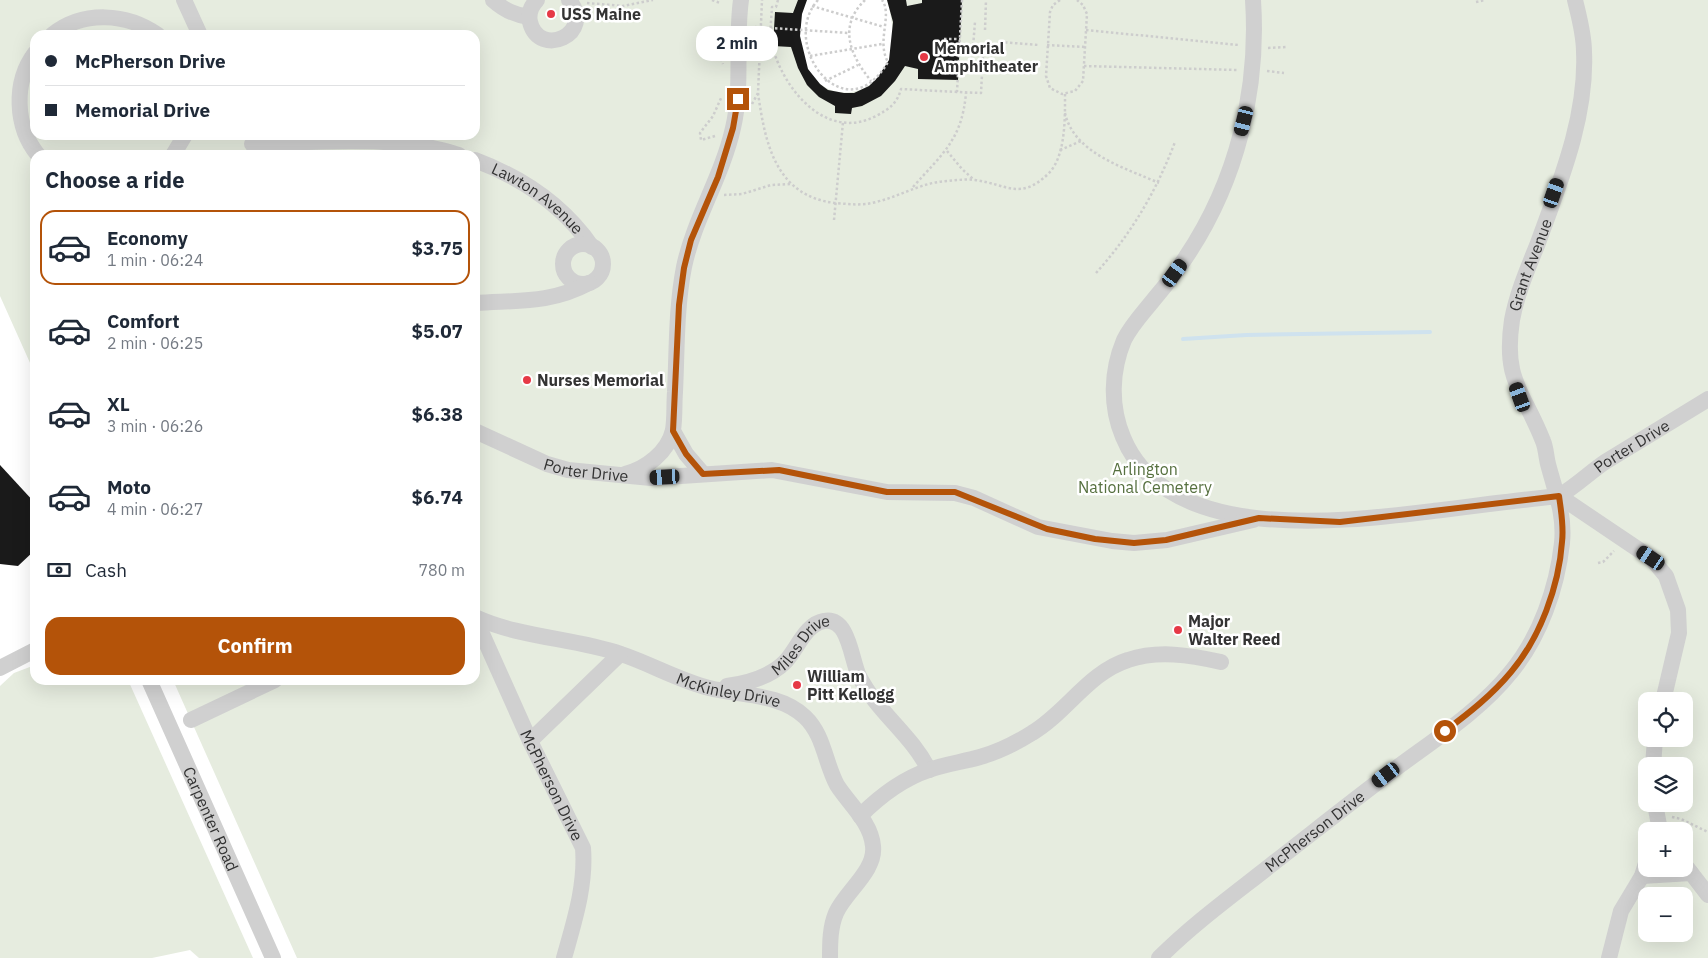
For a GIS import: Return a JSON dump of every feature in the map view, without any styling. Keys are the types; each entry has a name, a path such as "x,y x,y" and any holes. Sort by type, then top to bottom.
{"street":[{"path":"184,0 198,30"},
{"path":"493,0 504,10 519,16 529,17"},
{"path":"537,0 529,17 531,25 540,36 547,40 562,39 574,29 576,21 574,6 569,0"},
{"path":"621,475 638,471 652,462 673,431 679,305 684,268 691,240 718,177 733,128 738,99 741,0"},
{"path":"1253,0 1254,36 1251,83 1232,163 1219,197 1196,242 1128,333 1116,364 1115,412 1125,443 1137,462 1153,479 1171,491 1207,508 1259,518 1340,522 1559,496 1651,558 1666,576 1678,610 1680,633 1665,692"},
{"name":"Grant Avenue","path":"1559,496 1548,465 1544,443 1513,378 1510,363 1510,339 1519,293 1578,118 1584,77 1584,49 1575,0"},
{"path":"60,30 69,24 101,17 134,22 149,30"},
{"path":"30,62 25,71 19,104 26,135 35,150"},
{"path":"252,145 388,143 437,150"},
{"name":"Lawton Avenue","path":"480,162 508,174 536,190 566,214 592,247 598,251 603,263 599,276 594,281 581,284 575,282 566,275 563,266 566,254 572,248 582,245 592,247"},
{"path":"480,304 540,301 594,281"},
{"name":"Porter Drive","path":"1559,496 1574,488 1605,462 1708,400"},
{"path":"673,431 686,454 703,474"},
{"name":"Porter Drive","path":"480,433 547,464 568,470 652,478 779,470 887,492 955,492 974,498 1038,527 1112,541 1134,543 1166,540 1259,518"},
{"name":"McPherson Drive","path":"1159,958 1186,932 1315,830 1472,711 1512,671 1537,628 1554,584 1562,542 1559,496"},
{"name":"McKinley Drive","path":"480,619 528,633 620,654 665,673 710,688 783,703 798,710 814,727 836,783 870,833 874,856 835,915 832,927 830,958"},
{"name":"Miles Drive","path":"710,688 745,684 763,676 786,661 810,629 818,622 831,620 839,624 843,630 855,668 877,706 920,752 929,770"},
{"name":"McPherson Drive","path":"480,628 530,742 583,848 585,866 582,892 564,958"},
{"path":"0,668 30,653"},
{"path":"530,742 620,654"},
{"path":"860,816 882,795 929,770 982,756 1033,732 1052,720 1099,676 1126,660 1145,655 1165,654 1200,657 1221,662"},
{"name":"Carpenter Road","path":"151,685 273,958"},
{"path":"190,720 264,685"},
{"path":"1693,875 1708,895"},
{"path":"1609,958 1621,911 1640,877"}],"path":[{"path":"593,3 623,6 653,0"},
{"path":"712,0 720,3"},
{"path":"762,0 758,93 768,145 777,166 792,184 814,199 853,205 874,203 912,188 944,181 974,180 1010,190 1030,187 1054,168 1060,150 1064,94"},
{"path":"778,0 776,7 772,7 769,51 774,52 786,80 804,104 817,113 843,122 872,118 888,109 898,100 901,90 981,93 983,56"},
{"path":"818,0 812,6 806,31 810,56 825,81 843,89 861,87 882,72 888,62 883,54 882,44 884,27 884,3 882,0"},
{"path":"858,0 863,1 854,16 849,33 851,50 858,65 871,81"},
{"path":"957,92 962,0"},
{"path":"985,30 986,0"},
{"path":"1060,0 1053,5 1050,12 1047,45 1047,83 1055,92 1064,94 1074,92 1081,86 1084,66 1086,12 1077,0"},
{"path":"1476,2 1485,0"},
{"path":"812,6 854,16 884,27"},
{"path":"972,60 974,22"},
{"path":"755,27 849,33"},
{"path":"1086,30 1235,45"},
{"path":"944,39 960,39"},
{"path":"1000,42 1039,45"},
{"path":"810,56 882,44"},
{"path":"1047,45 1085,47"},
{"path":"1268,48 1286,47"},
{"path":"825,81 858,65"},
{"path":"1084,66 1234,70"},
{"path":"1266,71 1284,73"},
{"path":"751,106 758,93"},
{"path":"912,188 947,151 958,131 965,110 966,93"},
{"path":"710,139 701,140 700,133 713,116 719,100 726,94"},
{"path":"1064,110 1069,126 1081,141 1102,156 1158,183"},
{"path":"834,220 843,122"},
{"path":"1060,150 1081,141"},
{"path":"1096,273 1122,241 1158,183 1175,142"},
{"path":"947,151 974,180"},
{"path":"723,195 742,194 771,185 792,184"},
{"path":"719,202 726,188"},
{"path":"1598,563 1610,557 1621,538"},
{"path":"1658,821 1681,819 1708,832"}],"green space":[{"name":"Arlington National Cemetery","path":"0,0 807,0 802,11 800,29 806,65 820,84 830,90 853,92 864,88 874,81 883,72 889,60 893,37 887,0 1708,0 1708,958 297,958 175,685 480,685 480,150 30,150 30,363 0,296"},
{"path":"30,667 30,685 130,685 253,958 199,958 190,950 152,958 0,958 0,686 14,673"}],"building":[{"name":"Memorial Amphitheater","path":"798,0 807,0 802,14 800,36 808,69 820,84 828,90 854,93 869,86 878,77 889,60 893,22 887,0 906,0 907,6 922,3 922,0 962,0 958,80 918,79 918,69 905,66 895,81 881,96 862,106 852,108 851,114 835,113 835,106 819,97 807,85 798,68 791,47 773,46 775,12 793,13"},
{"path":"0,465 30,498 30,555 18,566 0,564"}],"waterway":[{"path":"1183,339 1246,335 1430,332"}],"place":[{"name":"USS Maine","path":"551,14"},
{"name":"Memorial Amphitheater","path":"924,57"},
{"name":"Nurses Memorial","path":"527,380"},
{"name":"Major Walter Reed","path":"1178,630"},
{"name":"William Pitt Kellogg","path":"797,685"}],"route":[{"path":"738,99 733,128 718,177 691,240 684,268 679,305 673,431 686,454 703,474 779,470 870,490 921,493 955,492 974,498 1038,527 1064,534 1134,543 1166,540 1259,518 1340,522 1559,496 1563,524 1558,567 1549,600 1537,628 1526,650 1512,671 1472,711 1445,731"}]}
